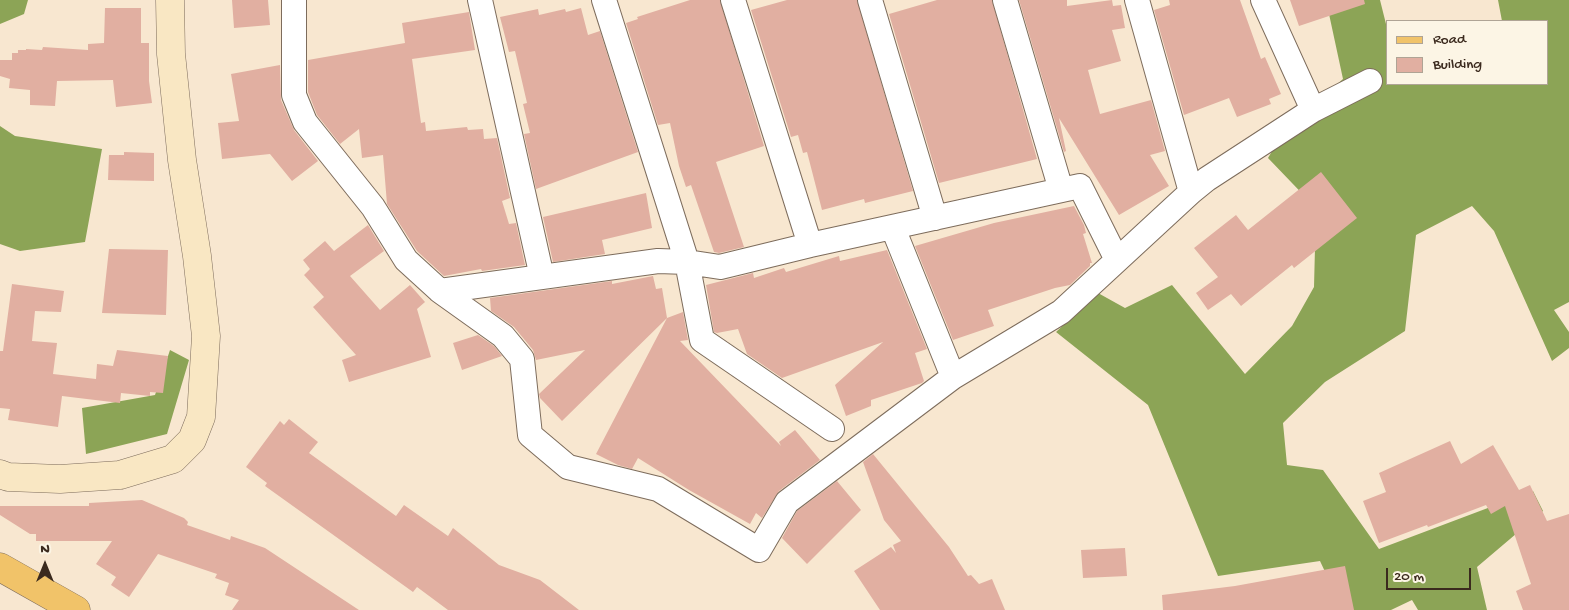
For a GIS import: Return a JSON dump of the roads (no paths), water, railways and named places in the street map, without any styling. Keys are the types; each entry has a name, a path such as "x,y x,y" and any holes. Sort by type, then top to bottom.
{"main road":[{"path":"0,567 76,610"}],"street":[{"path":"0,474 8,477 60,479 120,475 173,459 192,440 201,417 206,336 197,256 182,160 171,54 170,0"},
{"path":"294,0 294,96 305,122 373,206 406,260 440,291 502,336 522,359 530,435 568,467 658,488 759,550 787,502 953,377 1061,312 1207,179 1313,110 1370,81"},
{"path":"480,0 542,277"},
{"path":"604,0 687,262 702,340 832,429"},
{"path":"733,0 810,245"},
{"path":"870,0 935,218"},
{"path":"1005,0 1061,190"},
{"path":"1137,0 1191,192"},
{"path":"1263,0 1313,110"},
{"path":"440,291 658,261 687,262 720,267 810,245 1080,186 1116,260"},
{"path":"894,228 953,377"}]}
